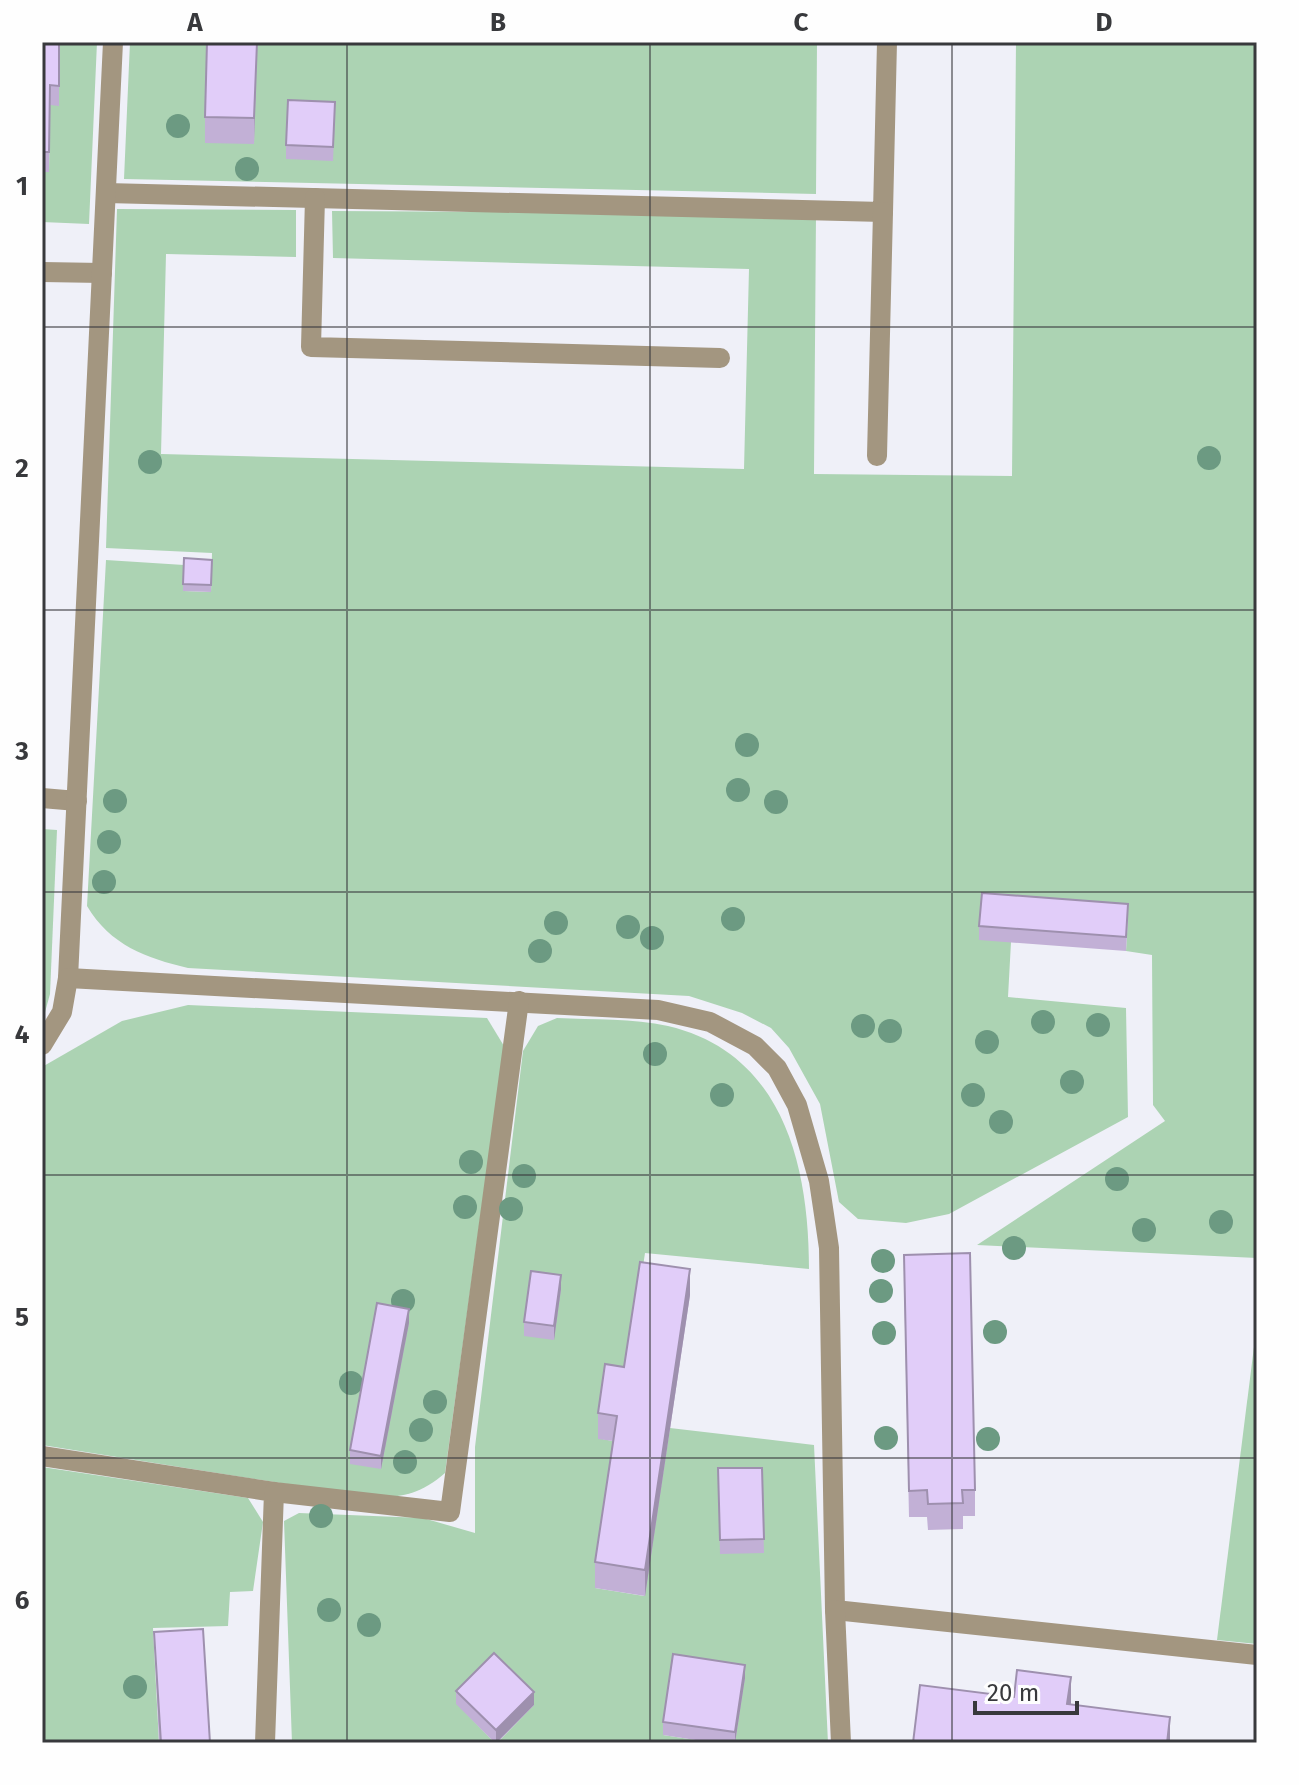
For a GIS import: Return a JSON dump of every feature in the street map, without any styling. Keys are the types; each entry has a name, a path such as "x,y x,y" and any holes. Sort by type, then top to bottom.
{"lane":[{"path":"42,1045 62,1012 68,978 113,42"},
{"path":"877,456 887,42"},
{"path":"106,193 883,212"},
{"path":"315,198 311,347 720,358"},
{"path":"42,272 102,273"},
{"path":"42,798 77,801"},
{"path":"68,978 658,1010 710,1022 755,1046 777,1068 797,1105 819,1181 829,1248 835,1610 841,1743"},
{"path":"42,1456 274,1492 450,1512 519,1001"},
{"path":"265,1743 274,1492"},
{"path":"835,1610 1257,1655"}],"green space":[{"path":"51,42 97,42 89,224 42,222 42,172 49,172 50,105 59,105 59,59"},
{"path":"130,42 208,42 254,144 257,42 817,42 816,194 124,179"},
{"path":"1016,42 1257,42 1257,1258 977,1245 1165,1121 1153,1105 1152,955 1126,951 1128,918 1011,942 1008,997 1126,1008 1128,1117 949,1214 906,1223 858,1219 839,1202 820,1104 789,1048 771,1028 742,1013 689,996 188,968 130,948 107,931 87,906 106,560 184,565 184,591 211,592 212,553 106,548 117,209 296,210 296,257 166,254 161,454 744,469 749,269 333,258 332,211 816,214 814,474 1012,476"},
{"path":"42,829 57,830 50,994 42,1023"},
{"path":"188,1005 487,1018 504,1046 445,1473 418,1491 400,1496 368,1497 42,1445 42,1067 122,1021"},
{"path":"557,1018 655,1023 707,1040 739,1061 763,1087 782,1119 795,1154 803,1191 809,1269 645,1253 624,1393 598,1438 617,1442 595,1588 644,1596 670,1428 814,1445 828,1743 735,1743 744,1678 663,1735 715,1743 497,1743 534,1705 457,1704 495,1743 292,1743 284,1521 299,1513 423,1518 475,1533 475,1447 523,1051 538,1026"},
{"path":"1257,1323 1257,1644 1217,1640"},
{"path":"42,1467 248,1498 263,1522 253,1591 230,1592 228,1626 153,1628 159,1743 42,1743"}],"building":[{"path":"42,42 59,42 59,86 50,85 49,152 42,152"},
{"path":"207,42 257,42 254,118 205,117"},
{"path":"288,100 335,102 333,147 286,145"},
{"path":"184,558 212,560 211,585 183,584"},
{"path":"982,893 1128,904 1126,937 979,926"},
{"path":"970,1253 975,1490 962,1490 963,1503 928,1504 927,1490 909,1491 904,1255"},
{"path":"640,1262 690,1269 645,1570 595,1562 617,1416 598,1413 605,1364 624,1367"},
{"path":"531,1271 561,1275 554,1326 524,1322"},
{"path":"377,1303 409,1309 381,1456 350,1450"},
{"path":"718,1468 762,1468 764,1539 720,1540"},
{"path":"203,1629 210,1743 161,1743 154,1632"},
{"path":"494,1653 534,1692 496,1730 456,1691"},
{"path":"673,1654 745,1665 735,1732 663,1722"},
{"path":"1017,1670 1071,1677 1067,1704 1170,1717 1167,1743 913,1743 920,1685 1014,1697"}]}
